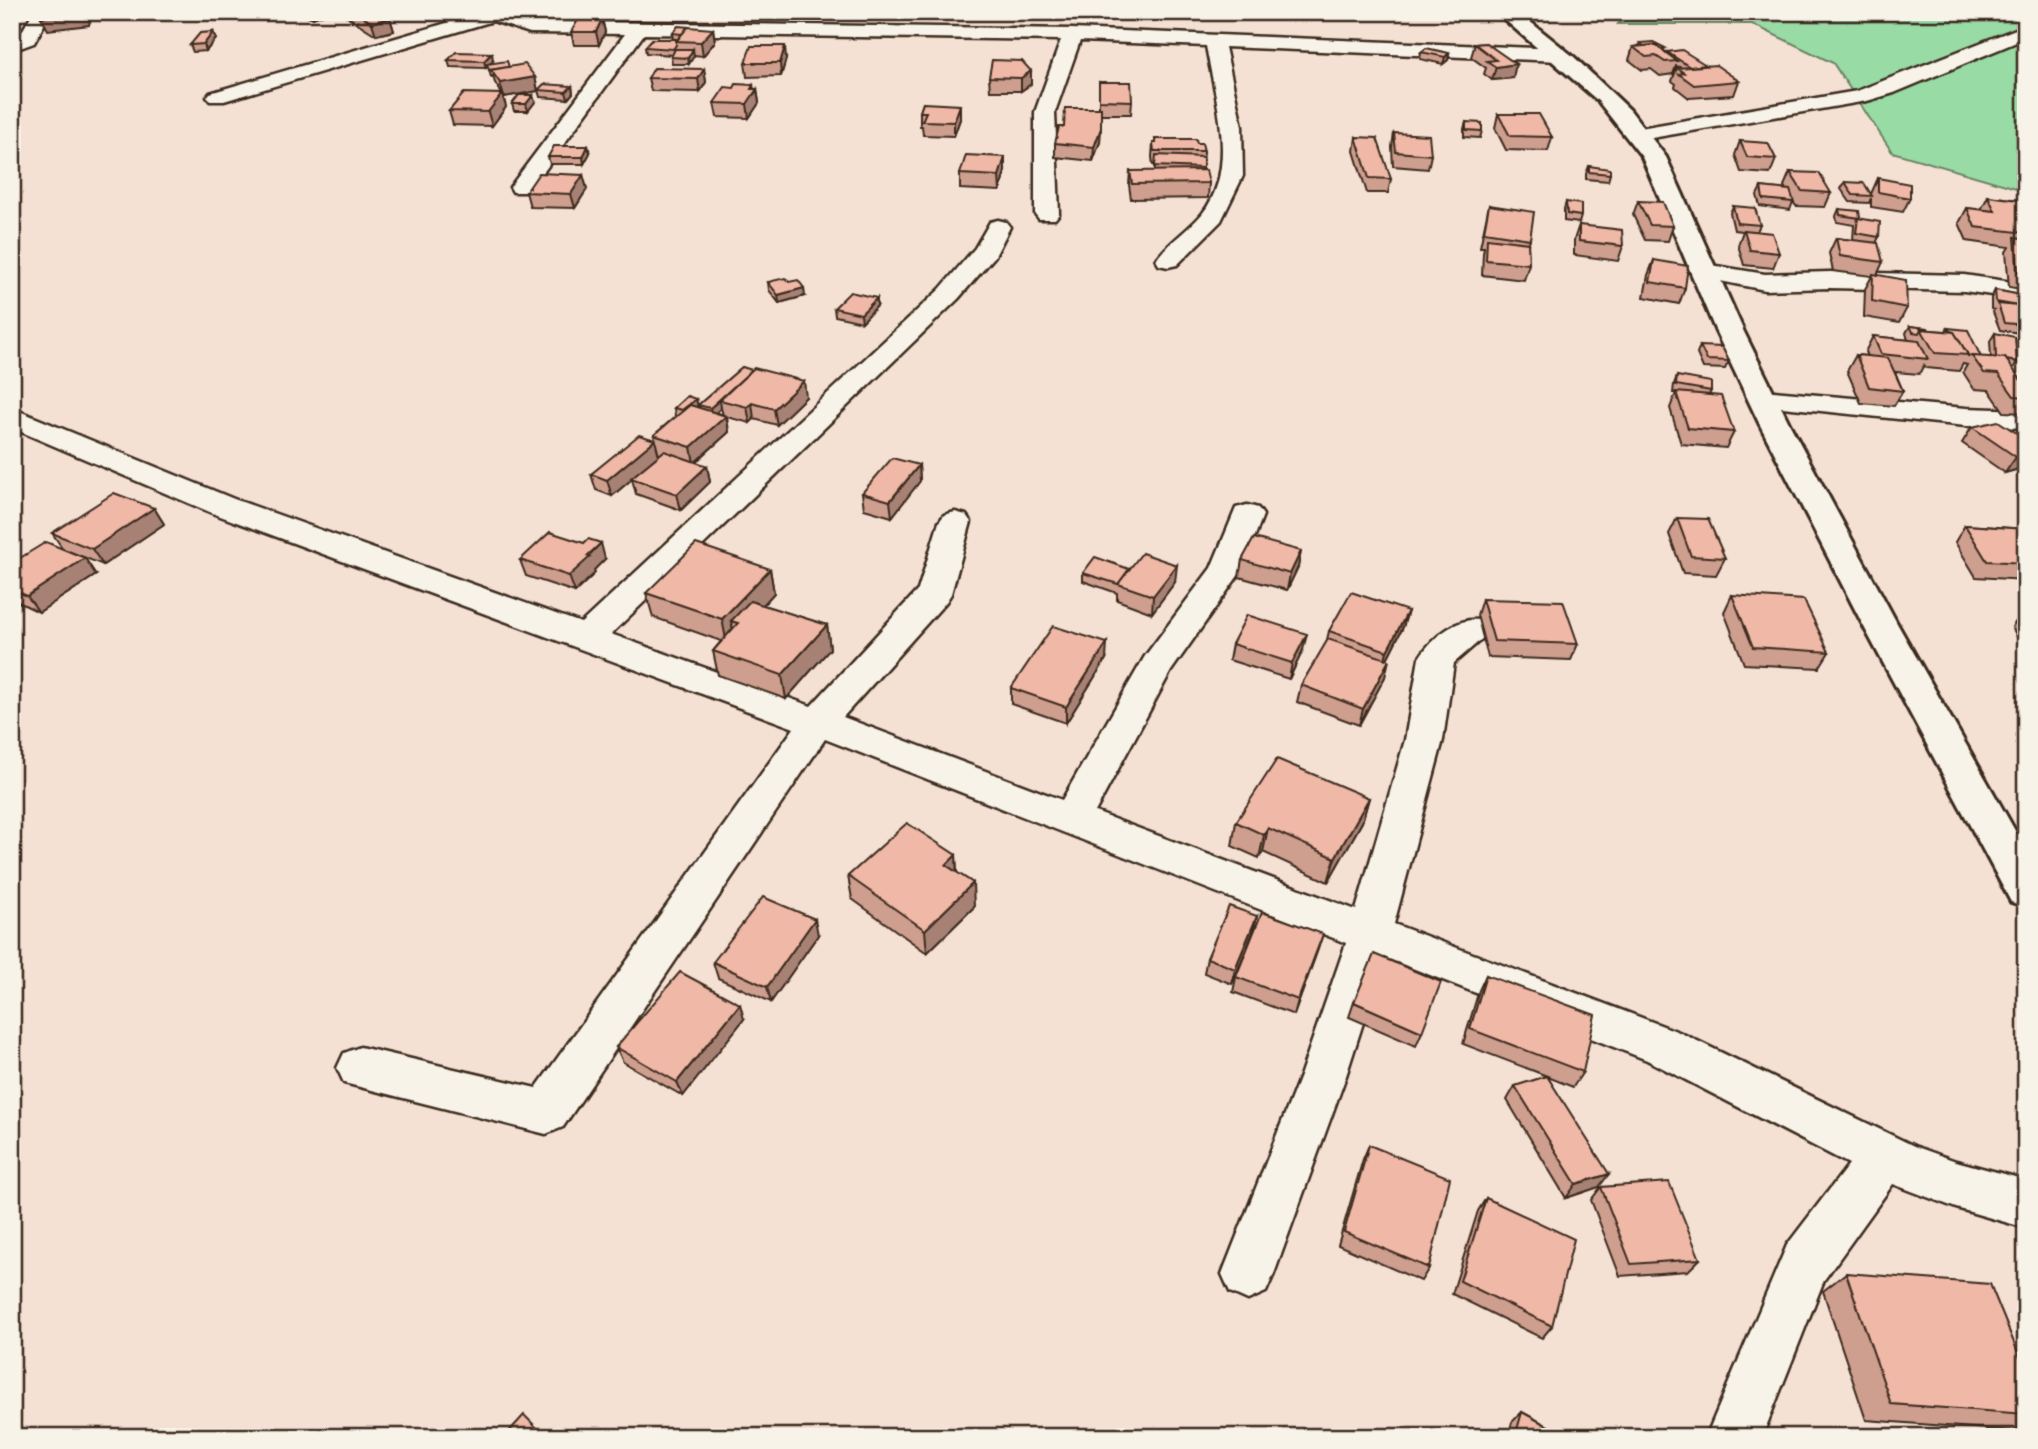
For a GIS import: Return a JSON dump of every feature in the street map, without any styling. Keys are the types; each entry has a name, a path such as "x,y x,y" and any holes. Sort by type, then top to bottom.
{"street":[{"path":"12,46 27,40 42,12"},
{"path":"506,12 501,19 530,27 1072,35 1561,55"},
{"path":"216,97 506,12"},
{"path":"1505,12 1605,93 1640,134 1654,157 1762,398 1837,545 2026,890"},
{"path":"521,187 638,29"},
{"path":"1640,134 1860,97 1887,89 2026,31"},
{"path":"1047,214 1045,112 1072,35"},
{"path":"1168,260 1213,216 1232,176 1231,126 1214,40"},
{"path":"586,638 949,294 986,251 998,227"},
{"path":"1704,271 1765,282 1830,279 1965,284 2026,292"},
{"path":"1762,398 1966,417 2026,419"},
{"path":"12,417 223,506 817,723 1663,1046 1718,1070 1884,1156 1974,1191 2026,1204"},
{"path":"1071,819 1157,665 1226,570 1247,515"},
{"path":"360,1068 546,1112 817,723 933,594 955,522"},
{"path":"1248,1274 1323,1076 1370,934 1424,740 1437,658 1472,629"},
{"path":"1734,1437 1805,1263 1884,1156"}],"green space":[{"path":"1628,12 2026,12 2026,191 1892,152 1833,63 1752,24 1618,24"}],"building":[{"path":"43,12 80,12 41,17"},
{"path":"356,12 381,12 390,18 372,23"},
{"path":"602,19 596,32 571,32 578,20"},
{"path":"678,26 690,27 682,34 672,33"},
{"path":"688,27 713,29 701,42 676,41"},
{"path":"213,32 204,44 190,45 200,33"},
{"path":"652,39 678,39 673,49 645,47"},
{"path":"1653,42 1665,48 1644,46 1640,43"},
{"path":"1486,43 1516,64 1496,67 1487,61 1496,60 1475,44"},
{"path":"1655,45 1677,61 1665,62 1656,56 1646,57 1633,47"},
{"path":"751,46 785,46 780,63 745,63"},
{"path":"1426,48 1449,53 1445,57 1421,52"},
{"path":"675,49 693,49 688,58 671,57"},
{"path":"1682,50 1706,65 1690,67 1667,52"},
{"path":"456,52 492,53 484,61 448,60"},
{"path":"992,60 1022,61 1031,71 1021,78 989,77"},
{"path":"507,61 509,67 489,70 487,64"},
{"path":"525,64 535,77 500,83 491,70"},
{"path":"1716,65 1739,81 1694,85 1679,74 1684,73 1677,68"},
{"path":"654,68 704,69 698,79 648,78"},
{"path":"1099,82 1131,82 1132,101 1099,100"},
{"path":"544,84 572,86 566,92 538,90"},
{"path":"736,84 753,85 751,89 757,89 747,104 714,103 725,87 734,88"},
{"path":"464,93 502,94 488,112 449,111"},
{"path":"519,95 533,95 526,104 512,104"},
{"path":"923,103 960,105 954,122 922,121 926,112 920,112"},
{"path":"1065,108 1101,108 1101,128 1094,147 1055,143 1059,127 1064,127"},
{"path":"1498,114 1539,114 1552,137 1510,136"},
{"path":"1466,122 1482,123 1482,131 1466,130"},
{"path":"1394,133 1429,135 1431,155 1396,152"},
{"path":"1356,137 1377,138 1391,179 1369,178"},
{"path":"1155,139 1196,139 1197,143 1202,143 1204,151 1154,151"},
{"path":"1740,141 1768,143 1776,159 1747,157"},
{"path":"554,146 588,146 583,157 548,157"},
{"path":"966,155 1005,157 999,176 960,174"},
{"path":"1156,155 1203,157 1203,168 1155,166"},
{"path":"1589,166 1610,169 1610,174 1589,172"},
{"path":"1206,170 1209,183 1132,184 1130,171"},
{"path":"1790,172 1819,173 1831,193 1802,191"},
{"path":"539,173 583,175 571,194 526,192"},
{"path":"1878,178 1910,184 1910,198 1878,192"},
{"path":"1845,182 1864,183 1872,196 1853,195"},
{"path":"1761,187 1790,190 1794,202 1763,199"},
{"path":"1988,196 2026,201 2026,233 1975,227 1967,208 1995,211"},
{"path":"1638,201 1663,202 1673,226 1650,225"},
{"path":"1566,202 1581,204 1581,216 1567,214"},
{"path":"1489,205 1534,212 1530,239 1484,232"},
{"path":"1733,206 1755,208 1760,225 1737,223"},
{"path":"1839,209 1859,211 1860,218 1840,215"},
{"path":"1858,218 1880,222 1879,237 1856,233"},
{"path":"1579,225 1622,230 1623,246 1579,241"},
{"path":"1744,230 1772,233 1779,253 1750,250"},
{"path":"2015,237 2026,239 2026,273 2018,272"},
{"path":"1487,238 1528,243 1529,264 1486,260"},
{"path":"1836,238 1878,243 1883,262 1840,256"},
{"path":"1654,260 1688,266 1685,288 1650,282"},
{"path":"1873,274 1906,280 1907,308 1872,301"},
{"path":"785,278 789,282 798,280 804,288 778,295 768,282"},
{"path":"1995,290 2026,296 2026,325 2004,323 1998,304 2018,306 1996,302"},
{"path":"850,292 877,298 861,314 834,308"},
{"path":"1910,326 1928,328 1929,330 1913,332"},
{"path":"1948,328 1968,330 1981,357 1968,356 1954,332"},
{"path":"1921,329 1954,332 1968,355 1935,353"},
{"path":"1995,333 2015,337 2017,362 1996,358"},
{"path":"1873,336 1919,341 1928,359 1881,354"},
{"path":"1700,346 1722,347 1729,361 1707,360"},
{"path":"1856,355 1888,358 1903,391 1869,387"},
{"path":"1972,356 2005,358 2026,387 2026,397 2014,396 1998,374 1984,373"},
{"path":"742,367 752,370 710,408 698,405"},
{"path":"754,368 804,381 774,409 752,403 747,407 720,400"},
{"path":"1677,376 1711,382 1711,391 1676,385"},
{"path":"1676,392 1721,396 1734,432 1688,428"},
{"path":"687,396 696,399 682,410 674,408"},
{"path":"690,405 726,416 691,447 654,435"},
{"path":"1998,421 2026,439 2026,454 2016,457 1972,427"},
{"path":"639,435 655,440 607,480 591,474"},
{"path":"664,451 707,466 677,494 631,478"},
{"path":"892,458 919,465 890,501 862,493"},
{"path":"114,493 154,508 92,549 52,533"},
{"path":"1677,518 1708,519 1725,558 1691,556"},
{"path":"1965,525 2026,529 2026,563 1987,561"},
{"path":"550,532 584,543 588,539 601,543 569,576 520,560"},
{"path":"1254,538 1301,551 1290,574 1242,560"},
{"path":"46,542 85,558 27,596 12,589 12,563"},
{"path":"696,544 770,569 722,619 646,593"},
{"path":"1142,553 1177,565 1153,596 1118,584"},
{"path":"1095,557 1129,569 1118,584 1083,573"},
{"path":"1351,592 1408,611 1387,651 1329,631"},
{"path":"1732,595 1804,600 1829,652 1753,647"},
{"path":"1482,599 1563,601 1578,644 1494,641"},
{"path":"750,601 827,625 782,675 713,651 738,623 731,621"},
{"path":"1247,615 1307,634 1292,663 1232,644"},
{"path":"1053,626 1107,643 1066,707 1011,688"},
{"path":"1328,639 1389,660 1363,709 1301,685"},
{"path":"1277,759 1369,798 1335,858 1268,828 1264,835 1236,822"},
{"path":"907,823 956,855 946,865 973,883 925,930 848,876"},
{"path":"763,897 815,919 767,987 713,962"},
{"path":"1229,906 1257,916 1235,969 1207,958"},
{"path":"1262,912 1323,934 1298,1000 1236,977"},
{"path":"1374,954 1441,982 1422,1032 1354,1002"},
{"path":"680,972 740,1004 677,1082 616,1047"},
{"path":"1486,975 1595,1015 1583,1072 1470,1029"},
{"path":"1547,1076 1609,1174 1576,1184 1515,1086"},
{"path":"1369,1145 1450,1178 1429,1268 1344,1232"},
{"path":"1669,1182 1700,1259 1631,1264 1601,1187"},
{"path":"1486,1198 1574,1239 1552,1326 1460,1281"},
{"path":"1846,1273 1990,1284 2026,1372 2026,1414 1891,1404"},
{"path":"1522,1412 1568,1437 1515,1437"},
{"path":"524,1415 546,1437 504,1437"}]}
